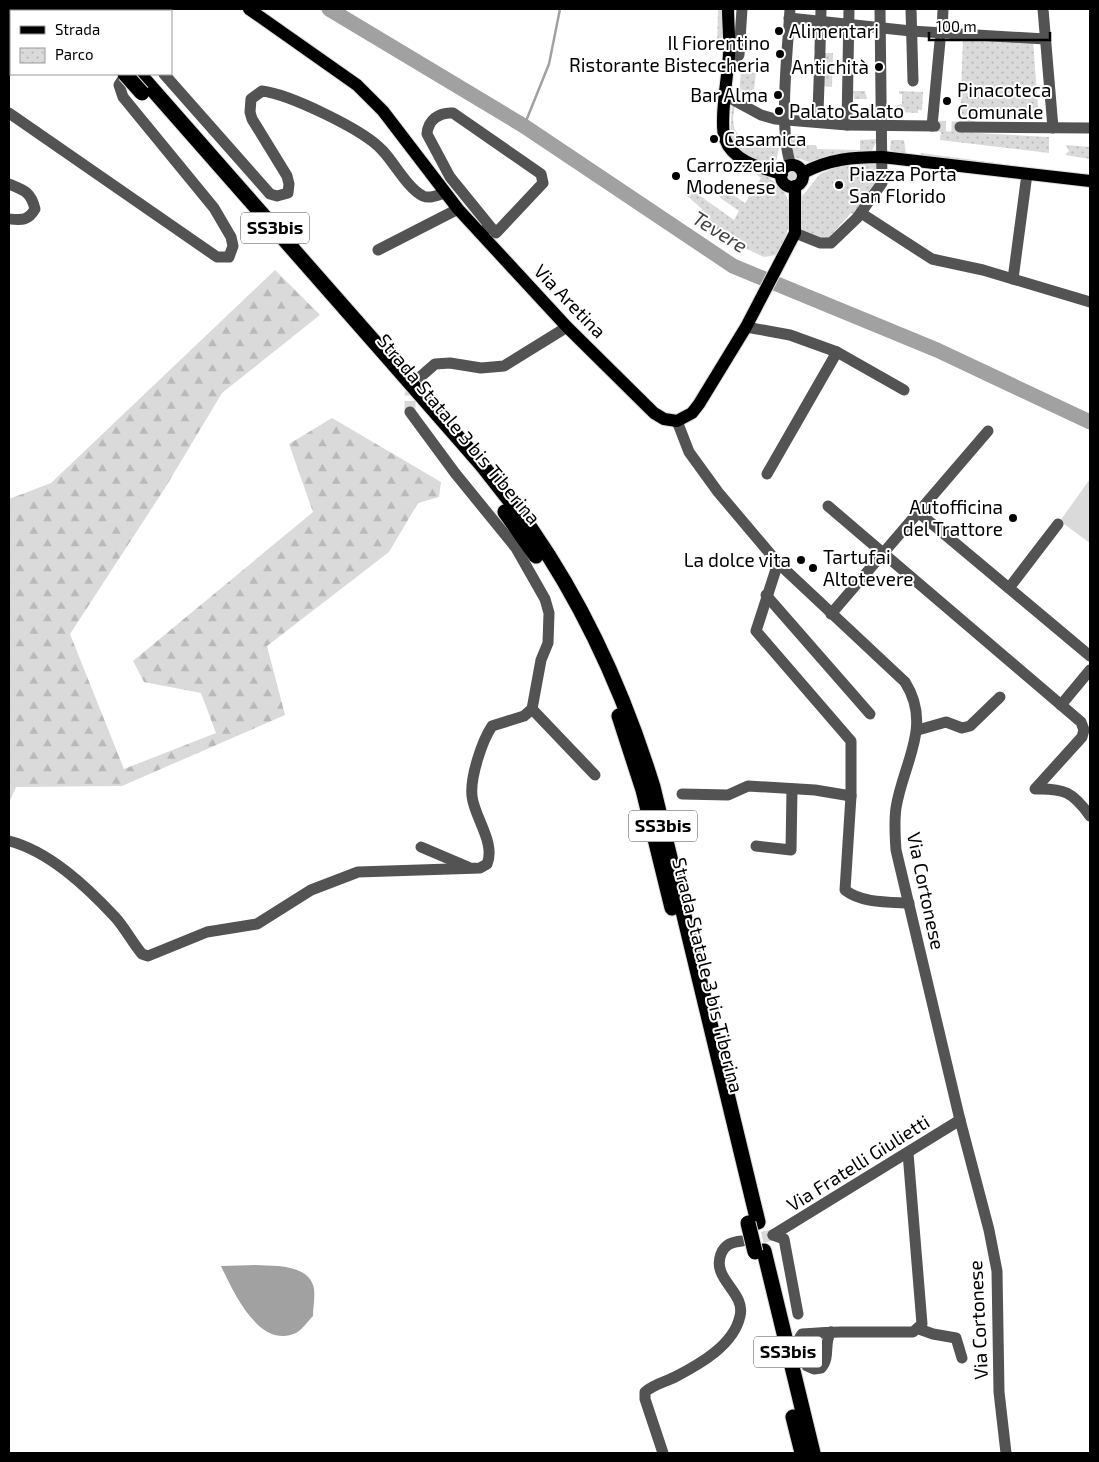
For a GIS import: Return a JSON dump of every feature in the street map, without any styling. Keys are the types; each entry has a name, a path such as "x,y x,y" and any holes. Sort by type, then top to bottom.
{"highway":[{"name":"Strada Statale 3 bis Tiberina","path":"127,75 146,90 478,468 546,570 594,660 619,718 643,790 813,1453"},
{"name":"Strada Statale 3 bis Tiberina","path":"139,75 146,90"},
{"name":"Strada Statale 3 bis Tiberina","path":"760,1251 802,1453"}],"main road":[{"name":"Via Aretina","path":"249,9 357,85 383,111 458,209 485,230 567,327 654,413 664,419 677,421"},
{"path":"728,9 729,61 723,124 724,138 741,158 754,165 787,169 799,167 803,173 801,182 796,186 785,184 787,169"},
{"path":"803,173 831,161 852,157 882,157 1090,181"},
{"path":"677,421 692,413 756,310 789,245 795,232 796,186"}],"street":[{"path":"729,61 739,56 742,9"},
{"path":"818,116 821,9"},
{"path":"847,125 849,9"},
{"path":"795,232 820,243 831,243 861,213 882,183 880,9"},
{"path":"910,9 913,81"},
{"path":"726,96 761,115 785,119 818,116 847,125 933,126 943,9"},
{"path":"1043,9 1053,128"},
{"path":"787,169 785,119 789,13 820,22 941,35 1045,39"},
{"path":"9,113 217,257 229,257 233,246 231,237 214,208 122,97 119,85 125,75"},
{"path":"165,75 270,194 277,196 288,193 289,184 287,176 252,119 251,99 262,91 281,96 363,133 382,149 415,191 424,197 431,198 445,193"},
{"path":"445,112 453,113 541,174 544,178 543,183 496,233 485,230 450,177 427,134 427,127 437,115 445,112"},
{"path":"960,127 1090,128"},
{"path":"1013,279 1027,174"},
{"path":"9,184 27,191 35,209 31,217 23,220 9,218"},
{"path":"378,250 458,209"},
{"path":"861,213 932,259 983,270 1090,302"},
{"path":"419,378 435,364 450,362 481,368 504,366 567,327"},
{"path":"746,327 790,335 837,352 904,390"},
{"path":"767,474 837,352"},
{"path":"9,840 28,848 48,860 78,883 115,918 142,954 148,956 206,932 257,924 311,890 358,872 480,868 487,864 489,859 484,833 472,797 473,782 481,749 492,726 524,716 532,709 541,660 548,643 549,613 545,599 516,548 455,473 410,412"},
{"name":"Via Cortonese","path":"677,421 689,452 718,492 778,563 830,614 905,682 916,704 918,730 897,806 895,826 896,850 960,1120 980,1195 996,1271 999,1392 1006,1453"},
{"path":"830,614 988,432"},
{"path":"828,506 1080,722 1084,730 1082,737 1035,789 1053,789 1074,796 1090,816"},
{"path":"918,512 1090,656"},
{"path":"1009,588 1058,524"},
{"path":"778,563 766,595 756,631 851,741 851,796 844,890 852,896 874,901 909,904"},
{"path":"766,595 870,714"},
{"path":"1061,705 1090,670"},
{"path":"918,730 946,722 962,728 970,726 1000,697"},
{"path":"532,709 594,775"},
{"path":"682,794 728,796 748,786 851,796"},
{"path":"756,846 791,850 792,789"},
{"path":"421,847 472,868"},
{"name":"Via Fratelli Giulietti","path":"798,1314 784,1239 773,1235 908,1154 960,1120"},
{"path":"831,1332 914,1332 922,1324 908,1154"},
{"path":"663,1453 645,1399 645,1392 651,1386 694,1367 720,1347 736,1328 741,1314 739,1302 719,1271 718,1261 723,1249 731,1243 742,1241"},
{"path":"919,1329 933,1334 956,1338 962,1358"}],"green space":[{"path":"718,9 728,9 726,48 717,48"},
{"path":"963,38 1033,41 1039,119 976,117 975,122 960,121"},
{"path":"821,53 833,53 832,87 820,86"},
{"path":"741,72 756,73 754,89 747,92 739,92"},
{"path":"853,91 865,91 867,99 854,99"},
{"path":"899,91 923,92 922,110 918,110 918,113 897,112 897,105 902,104 902,94 899,94"},
{"path":"732,104 735,106 733,124 737,133 747,139 754,140 754,144 770,144 772,148 779,148 776,162 761,163 755,161 734,144 730,138"},
{"path":"941,131 1049,137 1049,153 940,140"},
{"path":"790,134 800,134 800,145 816,145 817,149 860,150 860,140 878,139 871,152 824,157 809,162 794,157"},
{"path":"891,140 904,140 906,153 896,153 890,150"},
{"path":"1066,145 1090,147 1090,159 1065,155 1069,151"},
{"path":"921,153 1055,171 920,156"},
{"path":"877,162 876,185 855,216 851,213 831,235 833,237 822,239 798,230 799,200 820,174 844,164"},
{"path":"753,169 778,185 785,194 789,204 788,228 777,255 764,257 693,224 702,209 685,194 689,188 734,220 739,211 719,197 729,194 745,203 761,178 752,171"},
{"path":"789,169 795,169 799,176 795,183 789,183 785,179 785,173"},
{"path":"275,270 320,315 222,393 165,488 70,634 124,769 216,733 201,693 144,682 133,661 313,512 289,444 332,418 441,482 439,497 418,503 389,552 267,646 285,715 122,786 16,787 9,803 9,499 51,483"},
{"path":"1090,479 1090,543 1060,521"}],"shaded area":[{"path":"221,1266 280,1266 304,1273 309,1278 314,1292 313,1316 296,1333 283,1336 270,1333 259,1326 240,1303"}],"waterway":[{"name":"Tevere","path":"329,9 524,126 733,266 937,350 1090,422"},
{"path":"524,126 549,64 560,9"}],"tunnel":[{"path":"935,126 960,127"},
{"path":"410,412 410,395 417,382"},
{"path":"746,1241 773,1235"}],"place":[{"name":"Alimentari","path":"779,31"},
{"name":"Il Fiorentino Ristorante Bisteccheria","path":"780,54"},
{"name":"Antichità","path":"879,67"},
{"name":"Bar Alma","path":"778,95"},
{"name":"Pinacoteca Comunale","path":"947,101"},
{"name":"Palato Salato","path":"779,111"},
{"name":"Casamica","path":"714,139"},
{"name":"Carrozzeria Modenese","path":"676,176"},
{"name":"Piazza Porta San Florido","path":"839,185"},
{"name":"Autofficina del Trattore","path":"1013,518"},
{"name":"La dolce vita","path":"801,560"},
{"name":"Tartufai Altotevere","path":"813,568"}]}
